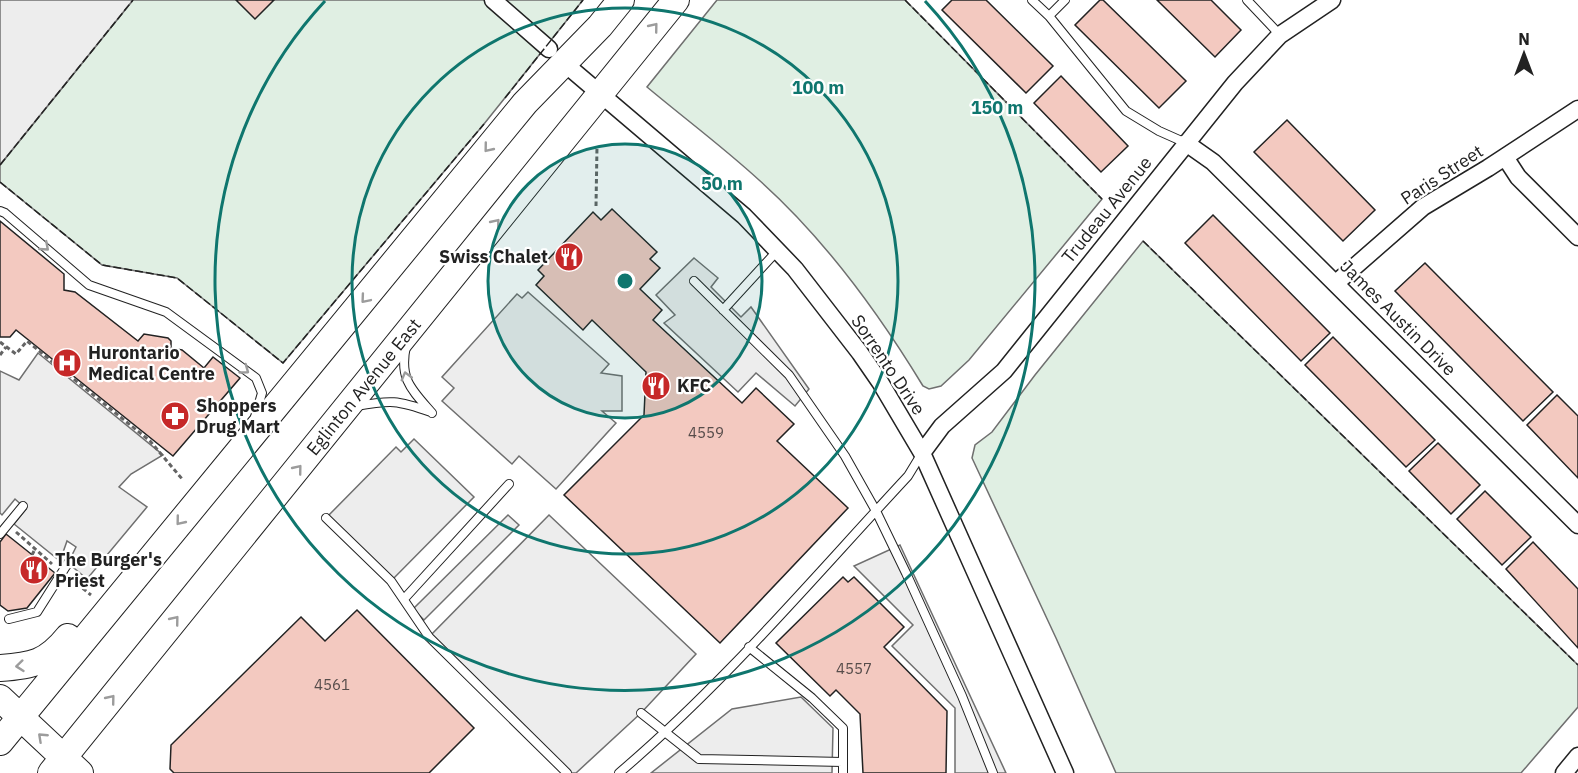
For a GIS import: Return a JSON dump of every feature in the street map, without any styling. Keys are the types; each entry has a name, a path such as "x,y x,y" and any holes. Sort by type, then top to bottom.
{"main road":[{"path":"0,741 525,103 556,56 600,26 621,0"},
{"name":"Eglinton Avenue East","path":"65,768 346,408 676,0"},
{"path":"0,668 26,667 42,662 62,645 101,596 130,583"},
{"path":"0,698 65,768"}],"street":[{"name":"Sorrento Drive","path":"493,0 600,94 722,196 795,269 860,353 922,453 1065,773"},
{"name":"Trudeau Avenue","path":"922,453 942,426 1004,371 1235,84 1280,35 1332,0"},
{"name":"Paris Street","path":"1336,283 1423,207 1578,109"},
{"name":"James Austin Drive","path":"1186,143 1213,162 1578,525"},
{"path":"1505,157 1518,177 1578,237"},
{"path":"1564,773 1578,756"}],"lane":[{"path":"1032,0 1049,16 1126,111 1159,131 1186,143"},
{"path":"1049,16 1065,0"},
{"path":"1246,0 1280,35"},
{"path":"0,211 89,285 166,312 256,378 262,393 249,439"},
{"path":"723,310 778,250"},
{"path":"694,281 789,375 845,456 876,511 962,696 993,773"},
{"path":"346,408 382,402 400,402 432,413 409,387 403,368 409,330"},
{"path":"618,773 667,732 749,647 908,476 922,453"},
{"path":"404,599 509,484"},
{"path":"0,534 23,506"},
{"path":"326,518 391,581 429,637 567,773"},
{"path":"9,619 37,612 68,563"},
{"path":"749,647 812,698 843,728 843,773"},
{"path":"641,713 699,759 843,762"}],"path":[{"path":"596,206 597,146"},
{"path":"0,342 16,354 27,341 150,441"},
{"path":"32,342 41,353"},
{"path":"0,355 6,346"},
{"path":"53,360 62,370"},
{"path":"71,374 80,384"},
{"path":"89,389 98,399"},
{"path":"141,431 183,480"},
{"path":"8,525 91,595"},
{"path":"32,555 35,549"},
{"path":"47,566 50,562"}],"green space":[{"path":"133,0 583,0 484,124 283,363 177,278 102,265 0,182 0,165"},
{"path":"717,0 905,0 1102,199 969,360 941,386 929,389 923,386 888,331 849,277 783,202 732,156 647,87"},
{"path":"1143,241 1578,665 1578,707 1521,773 1116,773 972,458 975,445 992,432"}],"shaded area":[{"path":"0,0 133,0 0,165"},
{"path":"694,258 718,278 711,287 741,317 751,307 809,389 795,406 756,373 738,392 664,323 675,315 656,295"},
{"path":"528,292 609,364 601,373 622,376 622,411 602,411 616,423 556,489 519,456 512,464 442,401 454,388 442,377 517,294 522,298"},
{"path":"38,353 163,455 131,474 119,487 147,507 87,579 68,563 76,547 67,541 60,561 14,524 26,509 15,499 2,515 0,513 0,371 19,380"},
{"path":"414,439 474,497 391,581 326,518 396,447 401,452"},
{"path":"508,515 519,525 424,620 413,609"},
{"path":"549,515 696,654 641,713 576,773 567,773 429,637"},
{"path":"900,545 1006,773 955,773 955,708 892,646 913,625 854,566"},
{"path":"801,697 833,728 832,773 651,773 732,709"}],"building":[{"path":"236,0 274,0 255,19"},
{"path":"952,0 986,0 1053,66 1026,93 942,10"},
{"path":"1100,0 1103,0 1186,81 1159,108 1075,25"},
{"path":"1157,0 1211,0 1241,30 1215,57"},
{"path":"1061,76 1128,146 1101,172 1034,103"},
{"path":"1287,120 1375,210 1343,241 1254,152"},
{"path":"612,209 657,252 650,259 660,268 640,289 662,310 653,320 742,403 756,388 794,424 777,441 848,508 720,643 564,495 644,415 646,372 592,320 583,330 536,285 544,276 538,270 593,212 601,220"},
{"path":"1213,215 1330,333 1301,361 1185,243"},
{"path":"0,221 64,274 64,290 75,292 138,341 144,334 168,338 171,341 171,348 182,350 204,368 213,357 240,378 173,456 16,330 10,337 0,337"},
{"path":"1425,263 1553,392 1523,421 1395,291"},
{"path":"1333,337 1435,440 1406,467 1305,365"},
{"path":"1557,395 1578,416 1578,478 1527,425"},
{"path":"1438,443 1480,485 1451,514 1409,471"},
{"path":"1485,491 1531,537 1502,565 1457,519"},
{"path":"6,534 55,573 27,608 8,611 0,605 0,542"},
{"path":"1533,542 1578,589 1578,648 1506,569"},
{"path":"843,577 848,582 854,577 904,627 884,647 947,711 946,773 863,773 860,714 836,690 830,696 776,643"},
{"path":"357,610 474,728 429,773 174,773 170,769 171,745 301,617 325,641"}],"fence":[{"path":"0,165 133,0"},
{"path":"505,98 583,0"},
{"path":"905,0 1102,199"},
{"path":"0,182 102,265 177,278 283,363 484,124"},
{"path":"1143,241 1578,665"}],"place":[{"name":"Swiss Chalet","path":"569,257"},
{"name":"Hurontario Medical Centre","path":"67,363"},
{"name":"KFC","path":"656,386"},
{"name":"Shoppers Drug Mart","path":"175,416"},
{"name":"The Burger's Priest","path":"34,570"}]}
